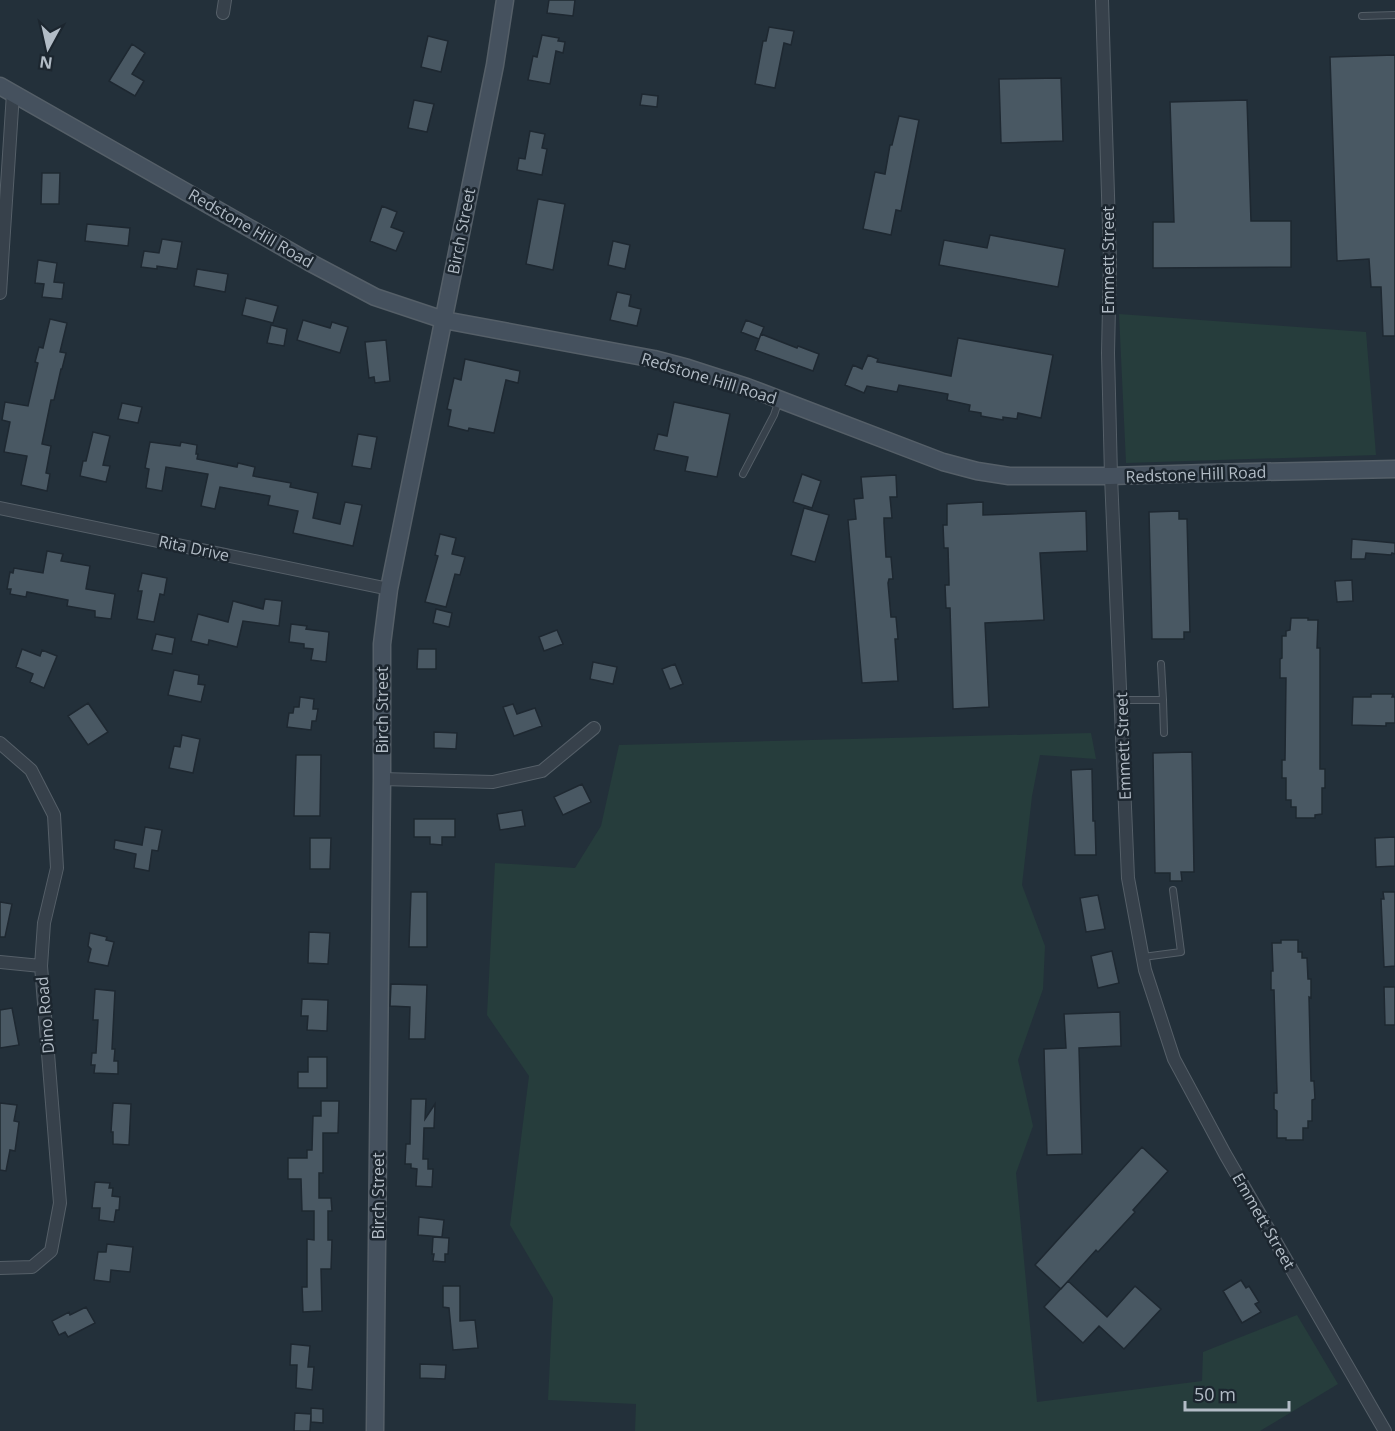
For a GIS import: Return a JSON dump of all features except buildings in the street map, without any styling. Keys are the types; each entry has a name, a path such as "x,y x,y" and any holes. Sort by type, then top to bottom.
{"main road":[{"name":"Birch Street","path":"375,1431 382,779 381,644 388,589 495,65 505,0"},
{"name":"Redstone Hill Road","path":"7,89 309,262 375,297 444,320 654,359 747,387 943,462 1009,476 1112,476 1395,469"}],"street":[{"path":"223,13 225,0"},
{"name":"Emmett Street","path":"1102,0 1110,260 1108,353 1128,878 1145,970 1174,1059 1225,1154 1384,1431"},
{"path":"0,292 7,89"},
{"name":"Rita Drive","path":"0,508 388,589"},
{"path":"382,779 493,782 542,771 594,728"},
{"name":"Dino Road","path":"0,742 31,770 54,814 57,868 44,923 41,966 60,1203 51,1251 32,1267 0,1268"},
{"path":"0,962 41,966"}],"lane":[{"path":"1362,16 1395,15"},
{"path":"743,474 780,400"},
{"path":"1161,664 1164,733"},
{"path":"1121,700 1163,700"},
{"path":"1143,957 1181,952 1173,890"}],"green space":[{"path":"1119,314 1366,332 1376,455 1126,463"},
{"path":"1091,733 1096,759 1040,755 1032,796 1022,885 1045,946 1043,989 1018,1060 1033,1126 1016,1173 1037,1402 1202,1381 1203,1352 1297,1315 1338,1384 1260,1431 635,1431 636,1404 548,1400 553,1298 510,1225 529,1076 487,1015 495,863 575,868 601,826 619,745"}]}
